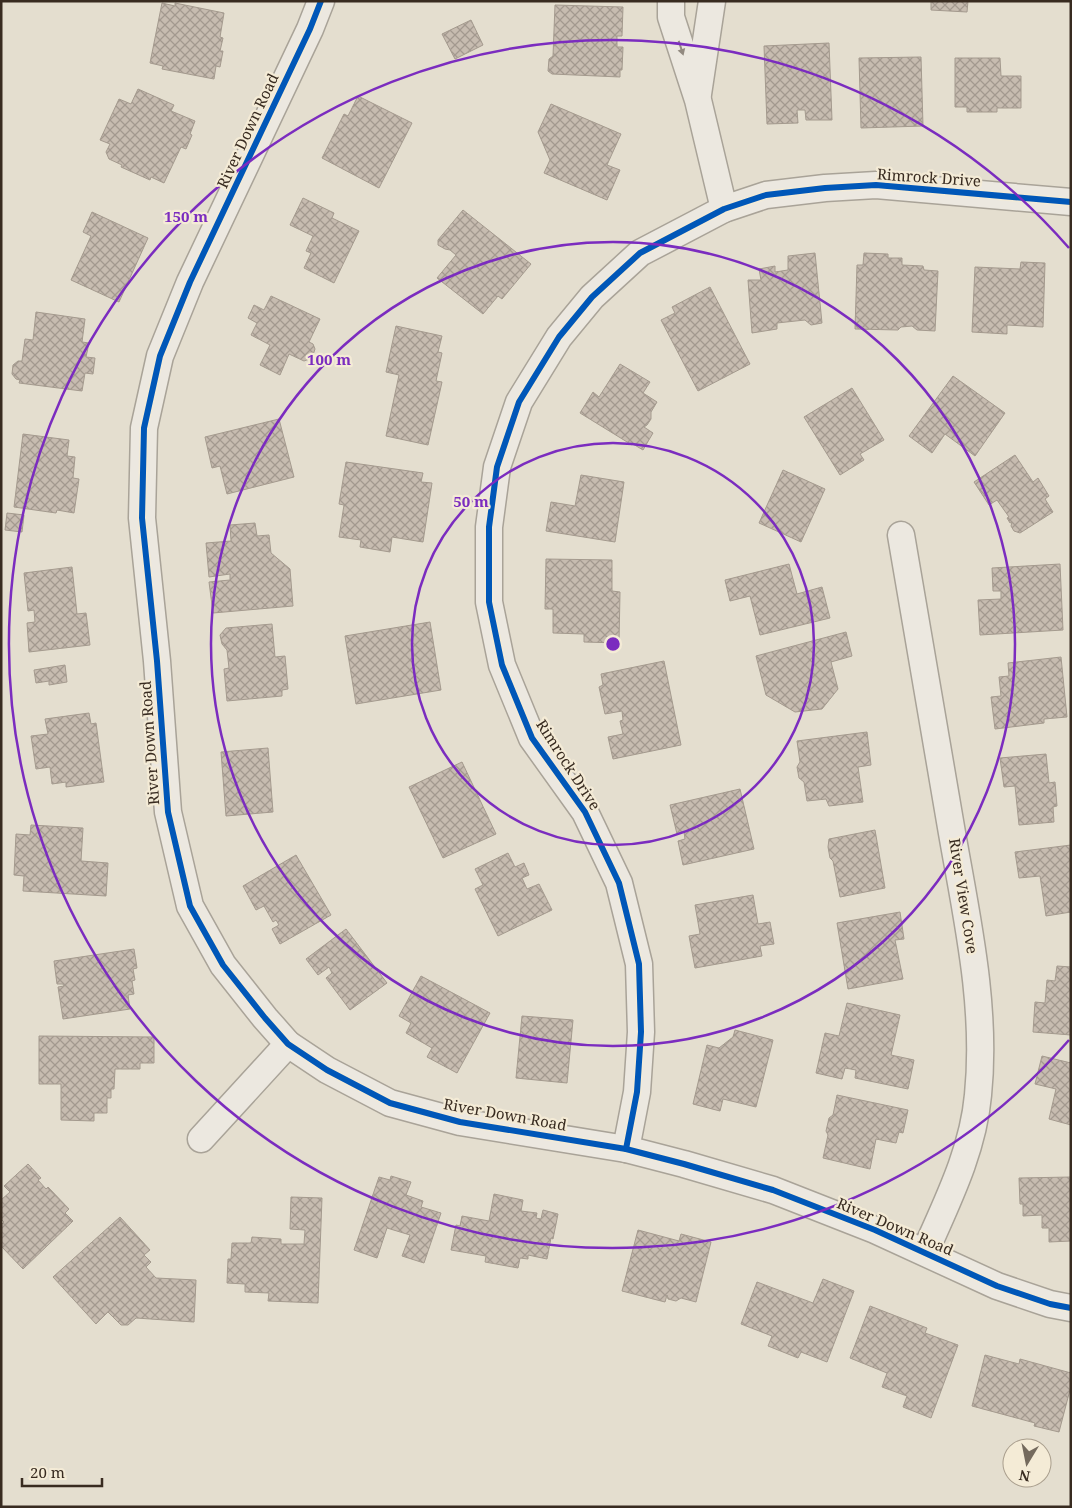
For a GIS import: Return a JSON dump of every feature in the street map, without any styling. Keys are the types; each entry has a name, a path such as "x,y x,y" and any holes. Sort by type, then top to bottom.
{"street":[{"name":"River Down Road","path":"321,1 310,29 190,282 160,356 144,428 142,518 157,661 168,812 190,906 223,965 288,1044 327,1070 390,1103 460,1122 626,1149 773,1190 875,1230 997,1286 1050,1304 1071,1308"},
{"path":"670,1 671,16 698,100 724,209"},
{"path":"698,100 712,1"},
{"name":"Rimrock Drive","path":"626,1149 637,1092 641,1032 639,964 619,883 585,812 532,738 502,665 489,602 489,527 497,468 519,402 558,337 592,296 640,253 724,209 766,194 876,185 1071,202"},
{"name":"River View Cove","path":"901,535 972,946 981,1032 978,1096 969,1141 956,1182 925,1252"},
{"path":"201,1139 288,1044"}],"building":[{"path":"931,1 968,1 967,12 931,10"},
{"path":"162,3 175,6 175,3 224,13 220,37 223,38 220,51 223,51 220,67 216,66 214,79 162,69 163,66 150,63"},
{"path":"555,5 623,7 622,36 617,36 617,47 623,47 620,77 552,74 548,71 549,59 553,56"},
{"path":"471,20 483,45 455,59 442,34"},
{"path":"829,43 832,120 806,120 805,110 797,110 798,123 767,124 764,46"},
{"path":"921,57 923,126 861,128 859,58"},
{"path":"955,58 1000,58 1001,76 1021,76 1021,108 997,108 997,112 967,112 967,107 955,107"},
{"path":"138,89 174,105 171,111 195,121 186,149 181,147 164,183 151,177 150,180 121,167 122,165 109,159 106,152 110,144 100,140 119,99 131,104"},
{"path":"358,96 412,123 379,188 322,158 344,114 348,116"},
{"path":"551,104 621,134 607,165 620,170 607,200 544,173 550,160 538,132"},
{"path":"303,198 334,213 332,218 359,231 334,283 304,268 311,253 306,251 313,236 290,225"},
{"path":"463,210 531,264 502,299 498,296 483,314 437,278 456,255 438,245 438,240"},
{"path":"92,212 148,238 119,302 71,280 91,236 83,232"},
{"path":"815,253 822,323 811,325 805,320 777,323 777,329 752,333 748,280 761,280 759,269 775,266 775,272 788,270 788,256"},
{"path":"864,253 888,254 888,258 902,258 902,265 923,266 924,270 938,271 935,331 917,330 912,326 901,327 898,330 855,329 857,265 863,265"},
{"path":"1021,262 1045,263 1043,327 1007,325 1007,334 972,332 975,267 1020,269"},
{"path":"710,287 750,364 698,391 661,320 675,313 672,307"},
{"path":"271,296 320,319 309,342 313,344 315,349 312,358 304,361 289,354 280,375 260,365 270,345 251,335 257,323 248,318 254,305 264,310"},
{"path":"36,312 85,319 82,342 89,343 86,357 95,358 93,374 85,373 82,391 19,383 20,380 16,379 12,374 13,365 18,361 22,361 25,339 33,340"},
{"path":"396,326 442,336 438,352 442,353 436,381 442,382 428,445 386,436 399,375 386,372"},
{"path":"620,364 650,382 643,393 657,402 651,412 651,419 644,427 653,433 643,450 580,413 593,392 599,397"},
{"path":"953,376 1005,413 975,456 945,434 932,453 909,436"},
{"path":"852,388 884,440 860,454 864,460 840,475 804,417"},
{"path":"279,419 294,477 227,494 220,466 212,468 205,437"},
{"path":"23,434 69,440 67,456 75,457 73,478 79,479 74,513 57,510 56,513 14,507"},
{"path":"1015,455 1033,482 1038,478 1049,496 1045,499 1053,512 1020,533 1014,531 1011,526 1012,522 1010,523 1007,518 1009,517 997,500 989,505 974,482"},
{"path":"346,462 423,473 421,482 432,483 423,542 392,537 390,552 360,547 361,540 339,537 344,505 339,504"},
{"path":"783,470 825,489 801,542 759,523"},
{"path":"581,475 624,482 615,542 546,531 551,502 575,506"},
{"path":"7,513 24,515 22,532 5,530"},
{"path":"255,523 257,536 269,535 271,553 290,569 293,606 213,613 209,582 230,580 230,574 209,577 206,543 231,541 230,525"},
{"path":"546,559 612,560 612,591 620,592 619,643 584,642 584,634 553,633 553,609 545,609"},
{"path":"789,564 797,594 822,587 830,618 760,635 750,596 730,601 725,580"},
{"path":"1060,564 1063,630 980,635 978,600 1001,599 1001,591 993,591 992,568"},
{"path":"72,567 77,614 86,613 90,645 29,652 27,623 35,622 34,610 28,611 24,573"},
{"path":"430,622 441,690 356,704 345,636"},
{"path":"272,624 275,657 285,656 288,689 282,690 282,696 227,701 224,669 229,668 227,650 222,644 220,635 226,628"},
{"path":"846,632 852,656 831,662 838,689 822,709 795,712 766,695 756,656"},
{"path":"1061,657 1067,717 1044,719 1044,723 995,729 991,697 1001,696 999,677 1009,676 1008,663"},
{"path":"664,661 681,745 613,759 608,737 623,734 620,721 623,720 622,711 605,714 599,687 603,685 601,674"},
{"path":"65,665 67,682 49,685 49,681 36,683 34,670"},
{"path":"89,713 91,724 96,723 104,782 66,787 66,782 52,784 50,767 36,769 31,736 48,734 45,719"},
{"path":"867,732 871,765 858,767 863,802 829,806 826,799 807,801 804,782 799,778 797,767 800,762 797,741"},
{"path":"268,748 273,812 226,816 221,752"},
{"path":"1046,754 1049,783 1055,782 1057,806 1053,807 1054,822 1019,825 1015,786 1004,787 1000,758"},
{"path":"462,762 496,834 443,858 409,787"},
{"path":"740,789 754,849 683,865 678,841 685,839 684,832 677,834 670,805"},
{"path":"31,825 83,828 81,861 108,863 106,896 23,891 24,876 14,875 16,834 30,835"},
{"path":"875,830 885,888 840,897 833,861 830,858 829,839"},
{"path":"1071,845 1071,912 1046,916 1040,876 1019,878 1015,852"},
{"path":"508,853 515,867 524,863 529,875 522,878 527,889 539,884 552,910 498,936 475,889 483,885 475,869"},
{"path":"296,855 331,915 280,944 272,929 279,925 276,920 273,922 264,906 256,910 243,886"},
{"path":"753,895 758,924 770,922 774,944 760,946 762,956 695,968 689,936 700,934 695,905"},
{"path":"900,912 904,939 895,940 903,979 848,989 837,923"},
{"path":"346,929 387,983 350,1010 326,978 332,973 329,967 318,975 306,959"},
{"path":"134,949 137,968 133,969 135,980 132,981 134,994 128,995 130,1009 63,1019 58,987 64,986 63,984 57,984 54,961"},
{"path":"1057,966 1071,967 1071,1035 1033,1032 1035,1002 1045,1003 1047,980 1055,981"},
{"path":"421,976 490,1013 457,1073 427,1057 432,1048 406,1033 411,1023 399,1016"},
{"path":"847,1003 900,1015 891,1055 914,1060 908,1089 855,1078 856,1070 845,1068 842,1079 816,1073 825,1033 839,1036"},
{"path":"522,1016 573,1020 567,1083 516,1078"},
{"path":"735,1030 773,1040 756,1107 723,1099 720,1111 693,1104 707,1045 719,1048 733,1037"},
{"path":"39,1036 154,1037 154,1063 140,1063 140,1069 115,1069 114,1089 111,1089 111,1098 107,1098 107,1113 94,1113 94,1121 61,1120 61,1084 39,1084"},
{"path":"1042,1056 1071,1063 1071,1125 1049,1119 1056,1089 1035,1084"},
{"path":"837,1095 908,1110 903,1133 899,1132 896,1143 876,1139 870,1169 823,1158 828,1135 826,1131 829,1118 833,1115"},
{"path":"28,1164 41,1178 38,1180 46,1189 48,1187 69,1209 65,1213 73,1221 23,1269 1,1246 1,1225 4,1222 1,1219 1,1200 10,1192 4,1186"},
{"path":"391,1176 411,1182 406,1195 423,1201 421,1207 441,1213 424,1263 402,1256 410,1235 387,1228 377,1258 354,1250 379,1177 390,1180"},
{"path":"1071,1177 1071,1241 1049,1242 1049,1228 1042,1228 1042,1215 1023,1216 1023,1204 1020,1204 1019,1178"},
{"path":"494,1194 523,1200 521,1211 537,1213 536,1218 541,1219 543,1210 558,1214 547,1259 528,1255 528,1259 520,1258 518,1268 485,1262 486,1256 451,1250 456,1225 460,1226 462,1216 489,1221"},
{"path":"291,1197 322,1198 318,1303 268,1301 269,1293 245,1292 245,1284 227,1283 228,1259 231,1259 232,1243 251,1243 252,1237 281,1239 281,1244 304,1244 305,1230 290,1229"},
{"path":"120,1217 150,1250 144,1255 151,1262 146,1267 156,1278 196,1280 194,1322 136,1318 128,1325 121,1325 108,1312 96,1324 53,1277"},
{"path":"638,1230 679,1241 681,1234 711,1242 696,1302 681,1298 676,1301 668,1299 667,1295 665,1302 622,1291"},
{"path":"823,1279 854,1291 827,1362 801,1352 798,1358 768,1346 772,1336 741,1324 757,1282 813,1303"},
{"path":"870,1306 927,1328 925,1333 958,1345 931,1418 903,1407 907,1396 882,1387 887,1373 850,1358"},
{"path":"985,1355 1019,1364 1020,1359 1071,1373 1071,1386 1059,1432 1034,1426 1035,1423 972,1406"}],"cycle path":[{"path":"321,1 310,29 190,282 160,356 144,428 142,518 157,661 168,812 190,906 223,965 288,1044 327,1070 390,1103 460,1122 626,1149 773,1190 875,1230 997,1286 1050,1304 1071,1308"},
{"path":"626,1149 637,1092 641,1032 639,964 619,883 585,812 532,738 502,665 489,602 489,527 497,467 519,402 559,337 592,297 640,253 724,209 766,195 825,188 876,185 1071,202"}]}
